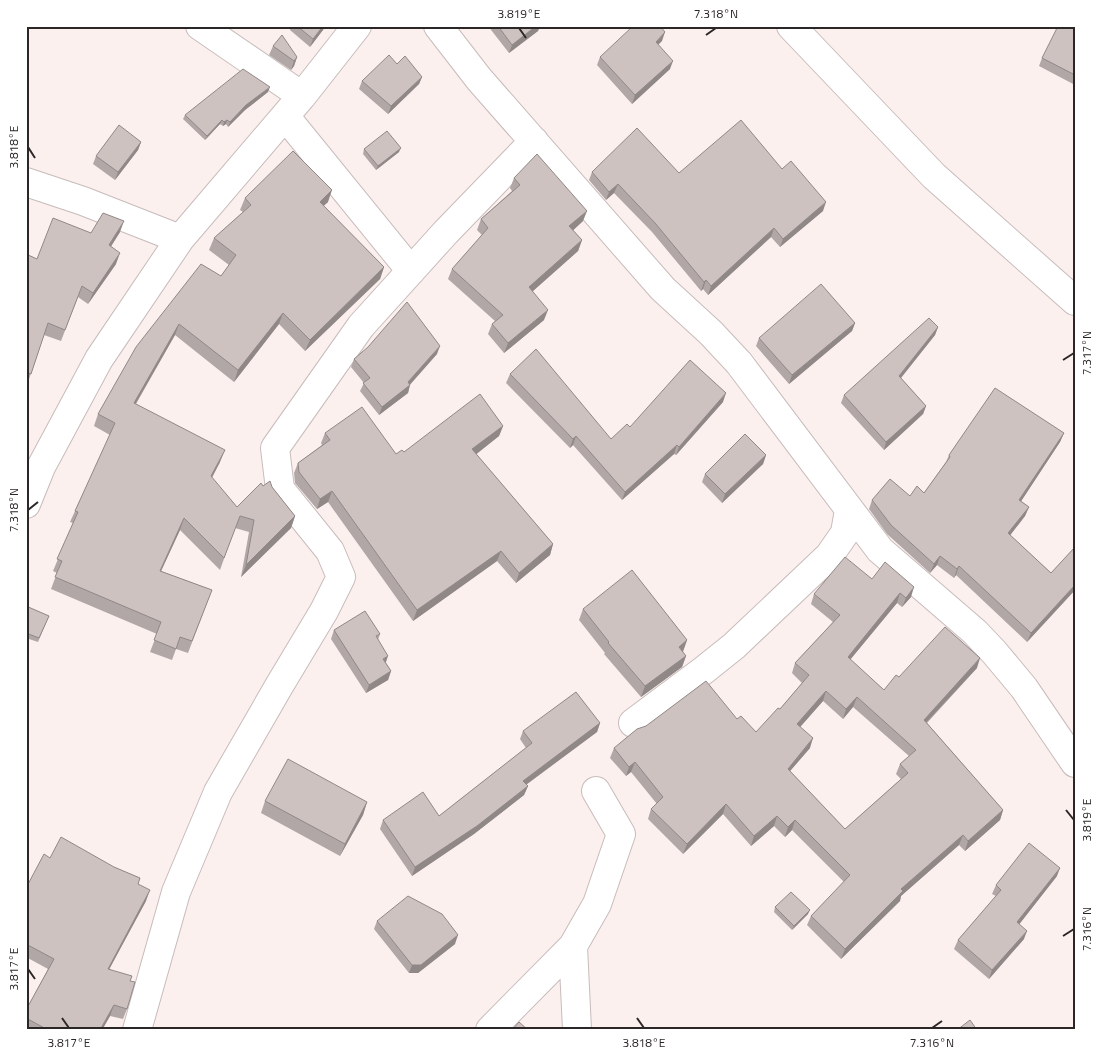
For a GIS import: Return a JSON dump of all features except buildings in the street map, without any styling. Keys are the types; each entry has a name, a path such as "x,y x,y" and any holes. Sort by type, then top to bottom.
{"street":[{"path":"200,26 294,106 411,271"},
{"path":"26,504 41,467 99,359 180,239 294,106 357,26"},
{"path":"438,26 479,79 663,289 711,333 739,363 880,550 969,626 994,652 1024,688 1075,764"},
{"path":"791,26 934,176 1075,301"},
{"path":"137,1030 176,892 218,792 324,611 341,577 330,551 280,489 275,448 361,326 534,141"},
{"path":"26,182 83,201 180,239"},
{"path":"633,723 734,646 829,556 845,533 849,510"},
{"path":"490,1030 573,946 597,904 621,834 596,791"},
{"path":"573,946 577,1030"}]}
